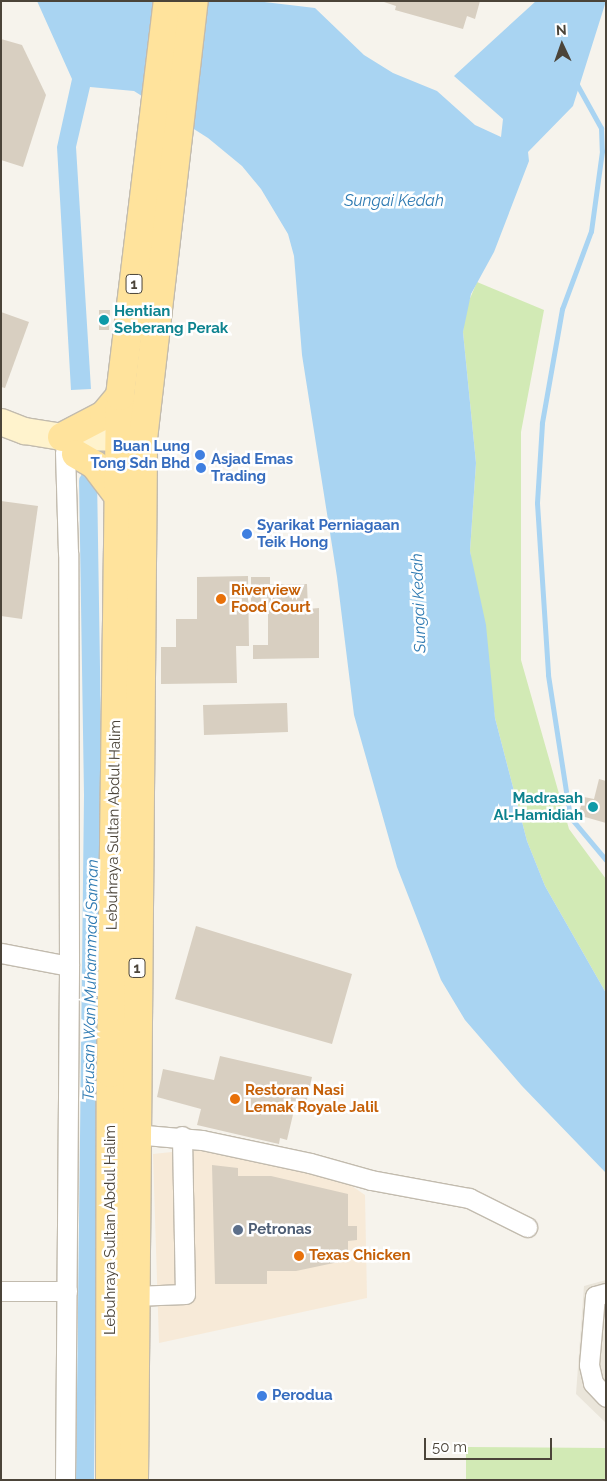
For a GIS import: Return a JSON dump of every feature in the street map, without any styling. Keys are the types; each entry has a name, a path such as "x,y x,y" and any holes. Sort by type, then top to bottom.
{"main road":[{"name":"Lebuhraya Sultan Abdul Halim","path":"134,1480 130,446 120,396 168,1"},
{"name":"Lebuhraya Sultan Abdul Halim","path":"110,1480 117,494 130,446 176,176 194,1"},
{"path":"117,494 95,465 68,448 104,415 120,396"}],"street":[{"path":"1,422 68,448 130,446"},
{"path":"64,1480 69,966 68,448"},
{"path":"1,953 69,966"},
{"path":"134,1134 182,1136 310,1162 371,1180 469,1198 527,1227"},
{"path":"134,1296 185,1294 182,1136"},
{"path":"1,1291 67,1291"},
{"path":"606,1293 595,1296 588,1364 593,1383 606,1397"}],"shaded area":[{"path":"209,1148 349,1184 365,1195 367,1298 159,1343 153,1154"},
{"path":"606,1280 606,1423 576,1394 584,1286"}],"green space":[{"path":"477,282 544,310 521,432 521,660 569,829 606,879 606,993 545,886 527,841 495,718 470,551 476,463 463,332 465,310"},
{"path":"466,1447 606,1448 606,1480 466,1480"}],"water":[{"name":"Sungai Kedah","path":"37,1 256,1 315,8 364,55 393,73 437,91 475,125 501,137 503,119 454,76 536,1 606,1 573,106 528,152 529,161 494,252 471,294 463,332 476,463 470,551 486,625 495,718 527,841 545,886 606,993 606,1173 522,1086 465,1020 441,980 397,867 354,715 337,577 302,355 294,256 288,234 261,189 242,166 208,138 134,91 90,87 76,147 91,389 71,390 57,147 72,79"}],"building":[{"path":"381,1 480,1 475,19 467,16 463,29 395,10 396,6"},
{"path":"1,39 22,45 46,95 23,167 1,160"},
{"name":"Hentian Seberang Perak","path":"99,310 110,310 109,330 99,330"},
{"path":"1,312 29,322 5,388 1,387"},
{"path":"1,501 38,506 22,619 1,616"},
{"path":"248,576 249,646 236,646 237,683 161,684 161,647 176,647 176,619 197,619 197,577"},
{"path":"251,577 270,577 270,584 307,584 308,609 319,608 319,658 253,659 253,645 268,645 268,612 251,612"},
{"path":"287,703 288,732 204,735 203,705"},
{"name":"Madrasah Al-Hamidiah","path":"599,779 606,781 606,823 578,815 584,797 594,799"},
{"path":"196,926 352,974 332,1044 175,999"},
{"name":"Restoran Nasi Lemak Royale Jalil","path":"220,1056 312,1077 305,1108 295,1106 287,1140 280,1138 279,1144 197,1125 201,1109 157,1097 163,1069 214,1080"},
{"path":"212,1165 238,1168 238,1176 271,1176 348,1194 348,1226 357,1226 357,1240 348,1241 348,1260 296,1271 267,1271 267,1284 215,1284"}],"waterway":[{"path":"575,81 601,128 602,151 591,231 562,309 542,423 537,503 548,675 570,817 606,860"},
{"name":"Terusan Wan Muhammad Saman","path":"85,1480 93,795 88,481"}],"place":[{"name":"Hentian Seberang Perak","path":"104,320"},
{"name":"Buan Lung Tong Sdn Bhd","path":"200,455"},
{"name":"Asjad Emas Trading","path":"201,468"},
{"name":"Syarikat Perniagaan Teik Hong","path":"247,534"},
{"name":"Riverview Food Court","path":"221,599"},
{"name":"Madrasah Al-Hamidiah","path":"593,807"},
{"name":"Restoran Nasi Lemak Royale Jalil","path":"235,1099"},
{"name":"Petronas","path":"238,1230"},
{"name":"Texas Chicken","path":"299,1256"},
{"name":"Perodua","path":"262,1396"}]}
